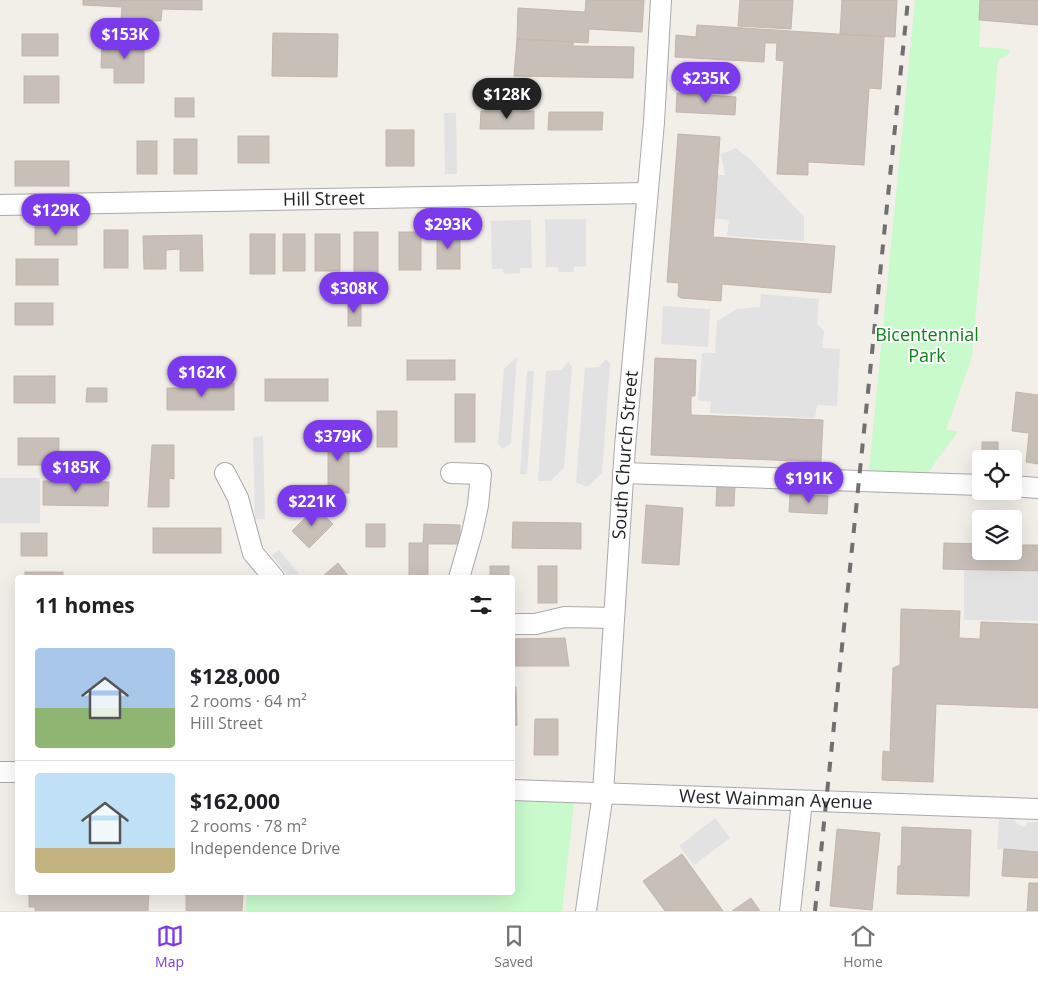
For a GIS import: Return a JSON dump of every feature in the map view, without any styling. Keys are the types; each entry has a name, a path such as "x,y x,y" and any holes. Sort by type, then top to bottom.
{"street":[{"name":"South Church Street","path":"586,911 603,794 623,473 647,193 661,0"},
{"name":"Hill Street","path":"0,205 647,193"},
{"path":"225,473 238,498 253,553 271,575"},
{"path":"451,473 481,474 478,505 472,533 459,575"},
{"path":"623,473 972,485"},
{"path":"1022,487 1038,488"},
{"path":"515,624 535,624 565,617 614,618"},
{"path":"0,772 15,772"},
{"name":"West Wainman Avenue","path":"515,790 1038,809"},
{"path":"790,911 802,801"}],"green space":[{"name":"Bicentennial Park","path":"915,0 982,0 979,47 1010,49 1009,54 998,60 972,357 946,430 958,431 927,474 869,470"},
{"path":"515,801 574,803 562,911 246,911 247,895 515,895"}],"shaded area":[{"path":"444,113 456,113 457,174 445,174"},
{"path":"736,148 753,162 804,217 804,241 727,236 729,220 710,218 714,175 725,175 721,154"},
{"path":"545,219 586,219 586,266 574,267 574,272 558,272 558,267 546,267"},
{"path":"531,220 532,268 520,268 520,273 504,274 503,269 492,269 491,221"},
{"path":"761,294 819,299 817,324 824,331 822,348 840,349 837,406 817,405 815,418 710,413 711,402 698,400 702,353 715,353 717,321 737,309 760,307"},
{"path":"663,306 710,309 708,347 661,344"},
{"path":"517,357 511,443 503,449 498,444 504,369"},
{"path":"606,359 610,364 602,473 587,487 576,482 585,368 599,367"},
{"path":"568,362 572,367 564,468 552,481 538,481 546,371 561,370"},
{"path":"527,371 534,371 527,474 520,474"},
{"path":"263,436 265,519 255,519 253,437"},
{"path":"0,478 40,478 40,523 0,523"},
{"path":"279,550 300,575 287,575 271,555"},
{"path":"964,569 1038,572 1038,621 964,620"},
{"path":"715,818 730,838 694,865 679,846"},
{"path":"999,819 1014,820 1017,824 1024,827 1028,822 1038,822 1038,852 997,849"}],"building":[{"path":"83,0 202,0 202,10 162,9 161,21 121,19 122,7 83,5"},
{"path":"586,0 644,0 642,32 589,29 588,43 517,39 518,8 585,12"},
{"path":"740,0 793,0 791,29 738,26"},
{"path":"842,0 897,0 895,37 840,34"},
{"path":"980,0 1038,0 1038,25 979,20"},
{"path":"697,25 884,37 881,89 869,88 864,165 808,162 808,175 777,174 784,61 776,60 777,43 765,43 764,62 675,57 676,35 696,37"},
{"path":"273,33 338,34 337,77 272,76"},
{"path":"22,34 58,34 58,56 22,56"},
{"path":"517,39 573,42 573,46 634,47 633,78 514,76"},
{"path":"102,41 144,41 144,83 114,83 114,68 101,68"},
{"path":"24,76 59,76 59,103 24,103"},
{"path":"677,93 736,97 735,115 676,112"},
{"path":"175,98 194,98 194,117 175,117"},
{"path":"481,111 534,111 534,129 480,129"},
{"path":"549,112 603,112 602,130 548,130"},
{"path":"386,130 414,130 414,166 386,166"},
{"path":"678,134 720,137 713,237 835,246 831,293 722,284 721,301 681,298 678,296 679,283 667,282"},
{"path":"238,136 269,136 269,163 238,163"},
{"path":"174,139 197,139 197,174 174,174"},
{"path":"137,141 157,141 157,174 137,174"},
{"path":"15,161 69,161 69,186 15,186"},
{"path":"35,227 77,227 77,245 35,245"},
{"path":"104,230 128,230 128,268 104,268"},
{"path":"354,232 378,232 378,274 354,274"},
{"path":"399,232 421,232 421,270 399,270"},
{"path":"437,232 460,232 460,269 437,269"},
{"path":"250,234 275,234 275,274 250,274"},
{"path":"283,234 305,234 305,271 283,271"},
{"path":"315,234 340,234 340,271 315,271"},
{"path":"202,235 203,271 180,271 180,249 166,250 166,269 144,269 143,236"},
{"path":"16,259 58,259 58,285 16,285"},
{"path":"348,302 361,302 361,326 348,326"},
{"path":"15,303 53,303 53,325 15,325"},
{"path":"655,358 696,360 695,396 691,396 691,415 823,420 821,462 651,455"},
{"path":"407,360 455,360 455,380 407,380"},
{"path":"14,376 55,376 55,403 14,403"},
{"path":"265,379 328,379 328,401 265,401"},
{"path":"198,383 234,383 234,410 167,410 167,388 198,388"},
{"path":"87,388 107,388 107,402 86,402"},
{"path":"1016,392 1038,395 1038,464 1026,462 1029,433 1012,431"},
{"path":"455,394 475,394 475,442 455,442"},
{"path":"377,411 397,411 397,447 377,447"},
{"path":"328,430 349,430 349,493 328,493"},
{"path":"18,438 59,438 59,465 18,465"},
{"path":"982,442 998,442 998,450 982,450"},
{"path":"152,445 174,445 174,479 169,478 169,507 148,507"},
{"path":"43,481 109,482 108,506 43,505"},
{"path":"717,484 735,485 734,506 716,506"},
{"path":"790,494 828,496 827,514 789,512"},
{"path":"646,505 683,508 679,565 642,563"},
{"path":"316,507 333,524 309,548 292,531"},
{"path":"513,522 581,523 581,549 512,548"},
{"path":"366,524 385,524 385,547 366,547"},
{"path":"424,524 460,525 460,544 428,544 428,575 409,575 409,543 423,543"},
{"path":"153,528 221,528 221,553 153,553"},
{"path":"21,533 47,533 47,556 21,556"},
{"path":"944,543 972,544 972,560 1022,560 1022,545 1038,545 1038,571 943,569"},
{"path":"338,563 348,575 324,575"},
{"path":"490,566 509,566 509,575 490,575"},
{"path":"538,566 557,566 557,603 538,603"},
{"path":"25,572 63,572 63,575 25,575"},
{"path":"901,609 960,611 959,638 980,639 981,622 1038,624 1038,708 936,704 933,782 882,780 883,751 890,752 893,668 900,665"},
{"path":"565,638 569,666 515,666 515,639"},
{"path":"515,687 516,687 517,725 515,725"},
{"path":"535,719 558,719 558,755 534,755"},
{"path":"902,827 971,830 969,896 897,894 898,866 901,866"},
{"path":"837,829 880,833 872,910 830,906"},
{"path":"1004,849 1038,852 1038,878 1002,876"},
{"path":"682,854 723,911 665,911 643,881"},
{"path":"1029,883 1038,883 1038,911 1027,911"},
{"path":"29,895 149,895 148,911 35,911 35,907 29,907"},
{"path":"186,895 243,895 242,911 186,911"},
{"path":"751,898 760,911 732,911"}],"railway":[{"path":"815,911 908,0"}]}
